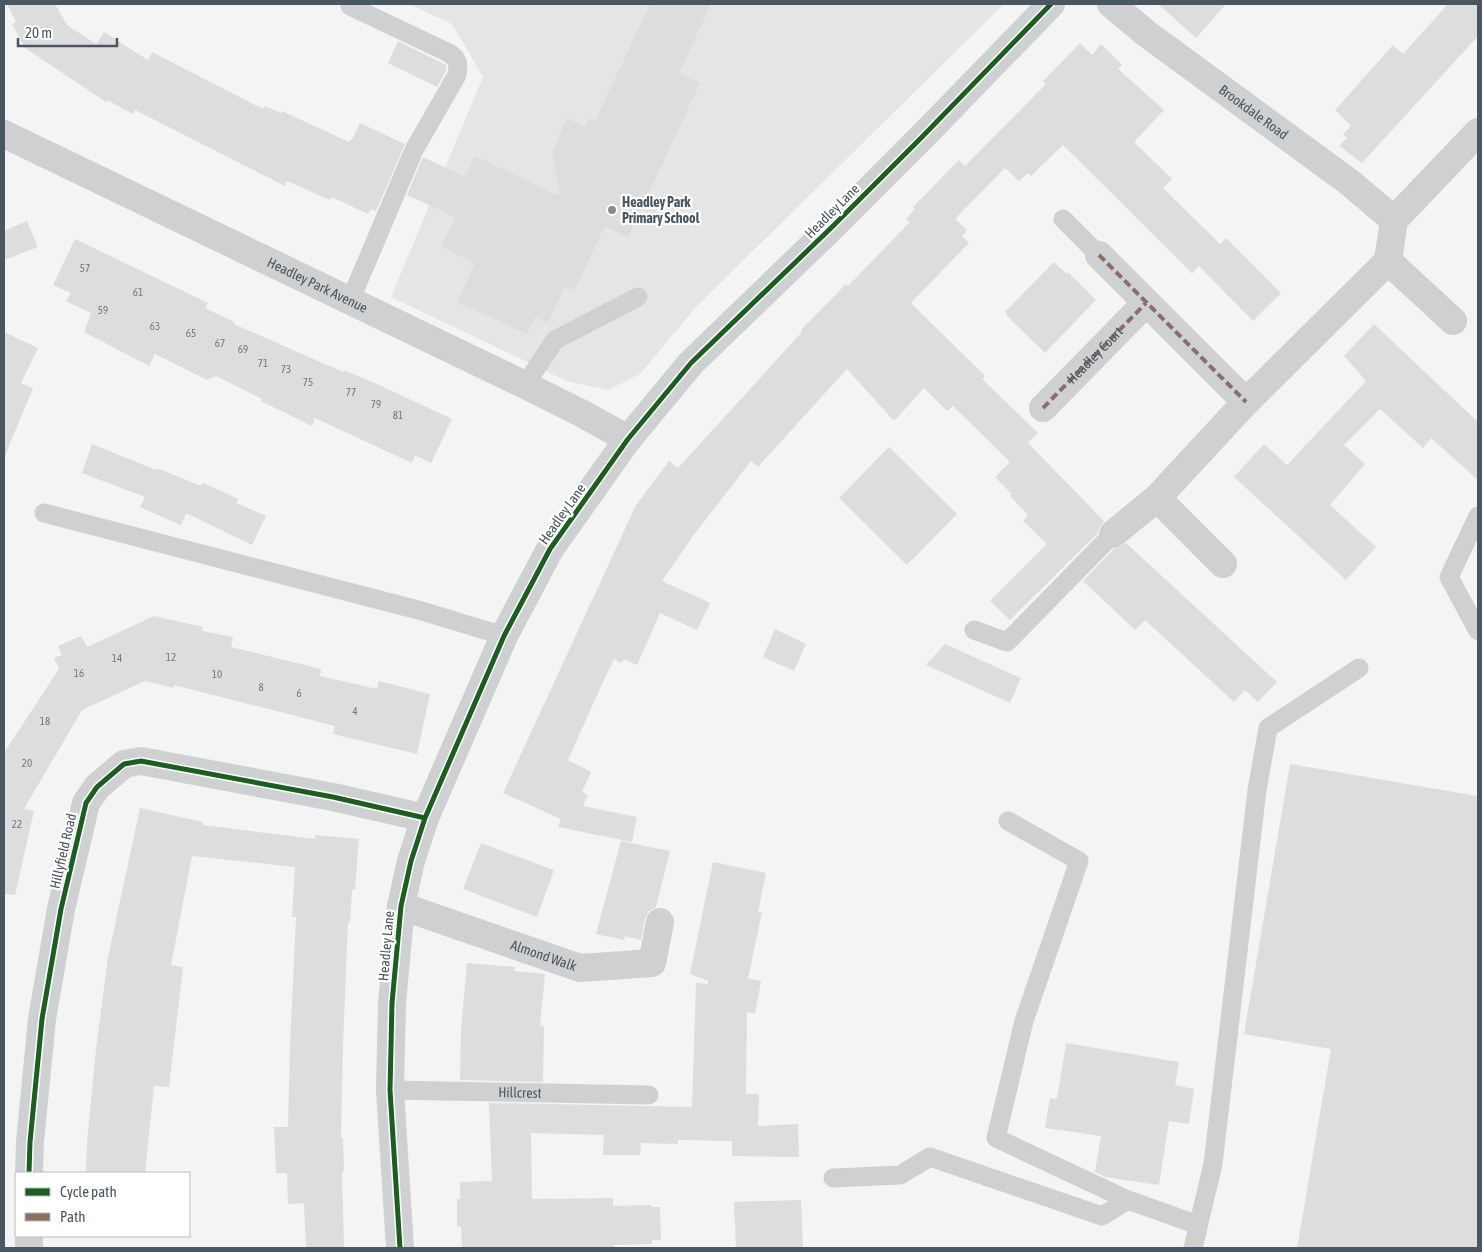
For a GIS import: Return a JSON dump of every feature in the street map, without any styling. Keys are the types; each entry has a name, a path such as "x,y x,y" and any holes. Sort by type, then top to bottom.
{"street":[{"name":"Headley Lane","path":"400,1248 390,1090 392,1002 401,906 411,860 425,818 504,636 550,549 628,439 692,363 915,145 1051,4"},
{"name":"Brookdale Road","path":"1111,4 1147,34 1349,182 1394,220"},
{"path":"1113,534 1157,498 1246,402 1388,260 1394,220 1478,132"},
{"name":"Headley Park Avenue","path":"4,134 525,385 628,439"},
{"path":"1099,255 1246,402"},
{"path":"1388,260 1453,321"},
{"name":"Headley Court","path":"1043,408 1146,303"},
{"path":"1157,498 1223,564"},
{"name":"Hillyfield Road","path":"29,1172 30,1142 42,1019 61,909 86,803 97,787 124,764 141,761 333,797 425,818"},
{"name":"Almond Walk","path":"401,906 580,968 652,963 660,922"}],"lane":[{"path":"350,6 449,53 456,58 459,65 458,75 414,150 350,300"},
{"path":"1063,219 1099,255"},
{"path":"525,385 555,340 638,297"},
{"path":"44,513 422,611 504,636"},
{"path":"1478,516 1449,576 1478,631"},
{"path":"974,630 1007,642 1113,534"},
{"path":"1193,1248 1213,1164 1256,790 1268,728 1359,668"},
{"path":"1008,821 1079,861 1024,1022 996,1138 1128,1200 1198,1225"},
{"name":"Hillcrest","path":"390,1090 649,1095"},
{"path":"833,1178 900,1175 930,1157 1102,1216 1128,1200"}],"shaded area":[{"name":"Headley Park Primary School","path":"409,4 1004,4 697,306 640,374 608,390 567,381 391,297 483,77 452,24"}],"building":[{"path":"7,4 55,4 67,25 96,44 104,32 148,60 152,52 263,109 265,106 281,113 282,111 349,142 352,140 360,123 405,144 376,211 371,209 368,214 332,197 330,200 287,181 285,186 135,110 133,114 107,100 106,102 25,48 12,24 16,22"},
{"path":"650,4 711,4 679,73 700,83 628,238 605,226 574,291 565,287 548,323 535,317 527,334 457,302 475,263 441,247 455,217 407,195 423,157 465,177 475,156 560,196 552,152 567,118 585,127 589,118 595,121"},
{"path":"1158,4 1226,4 1196,38"},
{"path":"1448,4 1478,4 1478,36 1362,163 1339,146 1347,138 1343,134 1351,126 1335,110 1393,45 1403,54"},
{"path":"398,41 446,65 446,71 437,87 388,63"},
{"path":"1080,43 1092,55 1101,44 1122,65 1118,69 1164,110 1134,142 1172,179 1163,188 1220,244 1226,238 1281,293 1253,321 1199,266 1192,273 1063,145 1031,176 1028,173 1019,181 1005,168 955,219 967,230 962,236 969,243 911,303 985,376 982,379 1038,433 1028,443 1104,521 1098,533 1010,620 990,601 1047,544 1023,521 1028,515 1010,496 1012,494 995,477 1010,462 953,406 947,411 924,388 894,421 847,369 758,467 751,461 693,536 662,581 710,603 697,630 660,613 637,665 624,659 622,663 614,659 602,684 568,760 591,772 582,792 588,795 583,806 637,817 632,842 558,827 561,819 503,793 636,505 669,461 678,468 802,332 801,330 846,284 848,286 910,222 906,219 915,209 913,207 959,160 965,166 1046,84 1043,81"},
{"path":"27,221 38,247 4,260 4,231"},
{"path":"75,239 208,303 205,308 234,322 234,324 343,372 344,370 379,385 452,419 431,463 415,455 412,463 315,418 312,426 216,376 207,380 155,354 149,366 84,332 91,313 66,301 71,293 53,285"},
{"path":"1054,262 1067,274 1068,272 1096,300 1045,353 1005,312"},
{"path":"1374,324 1478,422 1478,480 1431,438 1423,448 1380,409 1344,445 1365,464 1330,505 1376,547 1346,580 1234,477 1264,444 1287,465 1366,381 1344,356"},
{"path":"4,332 38,348 21,383 33,388 4,458"},
{"path":"92,444 201,486 203,483 238,499 236,503 266,516 252,545 186,513 181,525 140,507 145,497 82,473"},
{"path":"889,447 957,514 907,565 839,498"},
{"path":"1126,543 1277,682 1258,702 1245,690 1234,702 1145,620 1135,630 1083,581 1114,549"},
{"path":"154,616 203,627 202,631 233,637 231,647 321,669 320,676 377,689 379,681 430,694 417,754 333,734 335,726 174,685 174,688 145,681 82,710 24,809 34,811 15,895 4,894 4,753 59,669 54,658 62,655 58,646 81,636 87,647"},
{"path":"775,629 806,644 794,671 763,657"},
{"path":"945,644 1021,678 1010,703 926,665"},
{"path":"1290,764 1478,796 1478,1248 1297,1248 1331,1049 1244,1034"},
{"path":"140,808 203,822 203,825 315,839 315,835 359,839 355,889 352,890 350,923 348,922 343,1045 341,1138 343,1138 344,1171 342,1171 344,1248 306,1248 303,1203 288,1204 287,1173 276,1173 274,1127 288,1127 296,917 292,917 295,867 192,856 171,965 183,967 169,1087 154,1086 145,1172 86,1172 96,1049 108,957"},
{"path":"621,841 670,851 656,907 649,911 645,919 641,940 625,936 624,940 596,934"},
{"path":"481,843 554,870 537,917 463,889"},
{"path":"713,862 766,873 758,912 762,912 748,979 761,981 755,1014 747,1012 746,1094 759,1094 758,1126 798,1124 799,1157 732,1156 732,1141 678,1140 678,1144 641,1143 640,1155 603,1155 604,1135 531,1133 532,1199 613,1198 613,1206 651,1205 651,1207 660,1207 661,1240 652,1240 652,1244 614,1245 614,1248 462,1248 461,1226 457,1227 457,1199 460,1199 460,1182 492,1181 489,1103 692,1107 696,983 708,984 708,981 690,974"},
{"path":"467,963 515,967 514,971 545,974 540,1026 544,1026 543,1082 460,1080 461,1029"},
{"path":"1066,1043 1179,1062 1175,1085 1194,1089 1189,1124 1169,1121 1159,1185 1105,1177 1095,1172 1101,1136 1045,1128 1050,1098 1057,1099"},
{"path":"801,1200 803,1248 736,1248 734,1202"}],"marked path":[{"path":"1099,255 1246,402"},
{"path":"1043,408 1146,303"}],"cycle path":[{"path":"400,1248 390,1090 392,1003 401,906 411,861 425,818 504,636 550,549 628,439 691,363 832,227 1051,4"},
{"path":"29,1172 30,1142 42,1019 61,909 86,803 97,787 124,764 141,761 333,797 425,818"}],"place":[{"name":"Headley Park Primary School","path":"612,210"}]}
